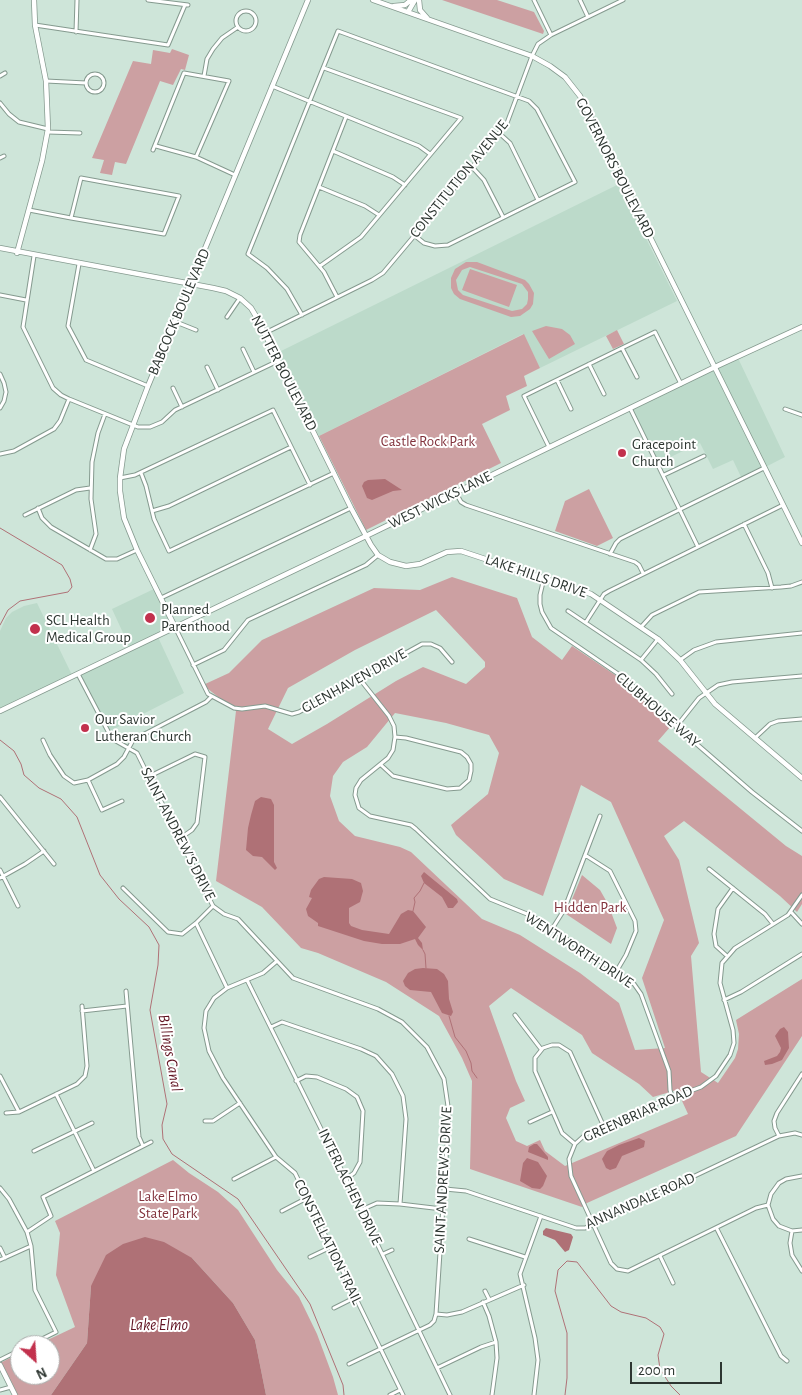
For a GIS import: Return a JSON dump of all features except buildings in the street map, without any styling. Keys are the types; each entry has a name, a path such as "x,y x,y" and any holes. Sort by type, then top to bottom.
{"street":[{"path":"17,253 42,161 47,130 46,81 35,25 34,0"},
{"path":"76,32 77,0"},
{"path":"35,25 168,45 186,5 148,0"},
{"name":"BABCOCK BOULEVARD","path":"175,627 137,550 124,518 120,478 124,449 148,386 308,0"},
{"name":"GOVERNORS BOULEVARD","path":"373,0 532,56 565,77 580,96 802,543"},
{"path":"392,7 405,5 415,0"},
{"path":"408,12 415,0"},
{"path":"415,0 420,10 428,19"},
{"path":"534,0 551,35"},
{"path":"580,0 588,17"},
{"name":"CONSTITUTION AVENUE","path":"264,333 383,273 472,167 506,123 538,44 551,35 623,0"},
{"path":"242,12 249,12 254,16 256,22 252,29 246,31 238,26 237,20 242,12"},
{"path":"204,76 213,49 222,38 238,26"},
{"path":"302,315 287,289 267,268 248,254 338,31 528,101 537,109 575,182 448,245 435,246 424,242 414,235"},
{"path":"320,266 361,237 462,118 324,68"},
{"path":"0,76 5,72"},
{"path":"196,157 229,81 184,73 155,148 196,157 235,175"},
{"path":"95,74 102,79 103,84 98,91 92,92 87,88 86,83 90,76 95,74"},
{"path":"46,81 86,83"},
{"path":"272,86 419,146 430,154"},
{"path":"0,103 19,122 47,130 80,133"},
{"path":"337,297 320,266 299,242 300,235 346,117"},
{"path":"499,133 510,143 538,200"},
{"path":"333,151 393,177 405,185"},
{"path":"0,158 4,156"},
{"path":"472,167 484,180 503,217"},
{"path":"29,210 71,218 164,234 179,196 81,178 71,218"},
{"path":"319,187 365,206 380,215"},
{"name":"NUTTER BOULEVARD","path":"0,248 17,253 226,291 240,298 253,312 366,536"},
{"path":"34,256 23,327 53,388 69,399 143,428 156,425 182,407 278,361"},
{"path":"80,264 68,326 86,360 148,386"},
{"path":"0,295 26,300"},
{"path":"227,317 240,298"},
{"path":"176,322 196,330"},
{"name":"WEST WICKS LANE","path":"0,710 802,327"},
{"path":"549,447 524,396 655,332 681,384"},
{"path":"622,348 637,377"},
{"path":"243,349 254,372"},
{"path":"589,364 604,394"},
{"path":"207,367 218,390"},
{"path":"0,374 6,392 6,401 0,408"},
{"path":"557,380 571,409"},
{"path":"172,388 182,407"},
{"path":"0,454 14,451 54,430 69,399"},
{"path":"630,408 698,547"},
{"path":"785,409 802,414"},
{"path":"120,478 130,477 273,410 310,484"},
{"path":"90,550 96,534 90,488 94,451 105,414"},
{"path":"152,512 169,506 291,447"},
{"path":"664,476 704,456"},
{"path":"610,554 620,539 765,467"},
{"path":"141,472 152,512 169,551 334,473"},
{"path":"25,515 76,490 90,488"},
{"path":"456,493 461,502 466,504 635,562 639,564 643,573"},
{"path":"586,622 604,594 609,590 783,505"},
{"path":"38,508 47,524 106,559 117,559 137,550"},
{"path":"161,598 351,508"},
{"path":"744,524 768,573 772,588"},
{"path":"193,665 224,650 248,620 366,565 378,555 366,536"},
{"path":"84,552 86,548"},
{"name":"LAKE HILLS DRIVE","path":"378,555 390,562 406,566 420,564 447,552 461,551 591,594 642,626 658,639 680,660 715,704 801,775"},
{"name":"CLUBHOUSE WAY","path":"544,578 540,604 542,612 551,628 627,680 676,727 802,831"},
{"path":"642,626 652,615 699,592 772,588 791,586 802,582"},
{"path":"568,611 641,660 656,674 672,694"},
{"path":"43,740 50,755 64,776 74,782 88,780 117,764 124,757 133,740 206,702 212,697 208,694 175,627"},
{"path":"680,660 694,650 716,642 802,633"},
{"path":"641,660 658,639"},
{"name":"GLENHAVEN DRIVE","path":"212,697 234,708 242,709 265,706 292,714 299,712 422,644 431,644 440,648 452,662"},
{"name":"SAINT ANDREW'S DRIVE","path":"77,672 110,735 116,741 137,753 213,906 224,914 238,919 293,978 378,1009 402,1022 427,1047 444,1079 449,1113 436,1314"},
{"path":"676,727 699,698 724,684 802,676"},
{"path":"359,678 389,716 394,726 395,737 461,752 471,764 471,772 469,780 460,788 447,789 393,776 381,765"},
{"path":"755,738 770,724 778,721 802,719"},
{"name":"WENTWORTH DRIVE","path":"395,737 393,750 388,758 361,780 356,788 356,802 364,813 416,829 490,898 532,916 634,984 641,994 670,1071 672,1097"},
{"path":"148,777 195,754 205,757 197,823 192,830 179,838"},
{"path":"88,780 102,810 122,801"},
{"path":"0,796 54,864"},
{"path":"552,929 564,910 600,816"},
{"path":"2,877 44,851"},
{"path":"585,855 610,871 635,921 636,931 626,955 616,972"},
{"path":"709,869 765,914 773,924"},
{"path":"0,870 18,906"},
{"path":"123,888 168,932 182,934 213,906"},
{"path":"733,888 718,909 714,934 716,946 727,956 738,946 791,912 802,895"},
{"path":"791,912 802,924"},
{"path":"196,923 227,988"},
{"path":"724,1000 741,992 802,954"},
{"name":"GREENBRIAR ROAD","path":"727,956 722,963 720,982 734,1034 734,1043 730,1055 716,1076 708,1083 583,1136 575,1144 569,1156 570,1172 611,1263 617,1269 628,1271 717,1229 756,1208 768,1205"},
{"name":"CONSTELLATION TRAIL","path":"277,961 263,973 227,988 214,998 206,1011 204,1028 209,1051 223,1078 276,1157 295,1173 402,1395"},
{"name":"INTERLACHEN DRIVE","path":"247,980 346,1178 450,1395"},
{"path":"126,991 139,1137 143,1146"},
{"path":"6,1113 19,1112 82,1080 87,1071 82,1006"},
{"path":"82,1011 127,1006"},
{"path":"515,1015 541,1049"},
{"path":"271,1027 282,1022 361,1049 376,1056 392,1074 403,1096 406,1120 400,1204"},
{"path":"575,1144 562,1134 534,1069 535,1058 541,1049 555,1044 562,1046 570,1052 604,1126"},
{"path":"779,1136 774,1121 776,1113 802,1074"},
{"path":"0,1076 19,1112"},
{"path":"296,1081 306,1076 317,1078 346,1089 357,1097 363,1111 360,1162 354,1173 346,1178"},
{"path":"56,1094 94,1170"},
{"path":"204,1121 212,1121 240,1103"},
{"path":"530,1122 552,1112"},
{"path":"34,1151 92,1123"},
{"name":"ANNANDALE ROAD","path":"444,1189 466,1191 576,1228 585,1228 779,1136 794,1133 802,1135"},
{"path":"27,1232 50,1216 43,1197 152,1142"},
{"path":"234,1179 276,1157"},
{"path":"802,1176 786,1179 779,1183 770,1194 768,1205 773,1219 779,1226 792,1231 802,1230"},
{"path":"0,1188 10,1199 27,1232 31,1246 35,1290 56,1332 50,1335"},
{"path":"282,1211 307,1198"},
{"path":"361,1210 377,1204 400,1204 442,1209"},
{"path":"534,1395 538,1360 536,1338 520,1274 541,1216"},
{"path":"717,1229 781,1356 787,1361"},
{"path":"792,1231 790,1243 792,1255 802,1271"},
{"path":"469,1239 525,1257"},
{"path":"0,1260 31,1246"},
{"path":"310,1257 331,1247"},
{"path":"0,1248 5,1258"},
{"path":"383,1254 392,1250"},
{"path":"660,1256 673,1283"},
{"path":"349,1364 430,1325 436,1314 455,1314 524,1285"},
{"path":"485,1291 489,1300"},
{"path":"334,1308 354,1298"},
{"path":"483,1302 496,1342 497,1358 492,1395"},
{"path":"437,1368 496,1342"},
{"path":"0,1365 15,1395"},
{"path":"0,1390 11,1387"},
{"path":"390,1395 400,1390"}],"shaded area":[{"path":"619,184 677,301 540,368 523,334 319,436 277,353"},
{"path":"737,356 785,457 742,479 733,460 713,469 700,443 658,463 630,408"},
{"path":"156,588 175,627 157,635 184,693 108,732 77,673 130,648 112,609"},
{"path":"37,603 72,675 0,711 0,631 6,618 12,612 24,606"}],"green space":[{"path":"442,0 497,0 534,12 544,31 543,34"},
{"path":"172,49 189,55 185,70 181,69 173,85 160,81 126,164 115,162 112,175 100,173 104,160 92,158 133,61 151,64 153,50 170,53"},
{"path":"466,262 477,262 525,280 534,293 533,304 530,309 520,316 511,317 460,299 451,288 451,278 455,269","holes":["470,267 522,284 528,292 527,304 522,309 512,311 463,295 458,290 456,280 462,270"]},
{"path":"470,269 517,285 509,307 462,290"},
{"path":"546,326 562,329 570,335 575,344 549,359 532,331"},
{"path":"617,330 624,344 613,349 606,336"},
{"name":"Castle Rock Park","path":"524,334 540,368 524,376 527,386 506,396 510,410 482,424 501,463 366,530 319,436"},
{"path":"589,489 613,538 597,546 555,531 565,501"},
{"path":"452,577 517,598 532,637 562,660 572,646 627,683 648,706 671,726 658,741 786,846 802,856 802,904 797,912 780,896 684,821 664,836 679,860 699,943 691,956 701,1072 718,1083 735,1058 738,1049 739,1034 736,1020 802,979 802,1036 736,1136 587,1203 582,1207 470,1169 472,1081 439,1016 386,982 318,953 301,948 262,907 216,881 236,711 203,685 229,673 262,640 374,588 420,590","holes":["436,610 485,662 485,667 466,684 423,667 396,681 292,744 268,729 288,688 355,650","395,713 446,723 489,735 499,753 488,794 451,825 456,835 504,879 543,896 581,785 611,802 664,920 642,978 665,1048 635,1050 619,1003 580,973 520,935 482,919 411,852 400,847 355,836 339,821 330,796 333,776 343,762 367,747","511,988 582,1035 592,1053 639,1084 653,1097 677,1090 688,1114 565,1166 545,1151 540,1140 527,1146 516,1141 506,1118 510,1108 525,1101 489,1006"]},
{"name":"Hidden Park","path":"582,875 600,890 608,904 617,928 611,944 566,914"},
{"name":"Lake Elmo State Park","path":"173,1160 218,1192 238,1210 277,1270 299,1297 317,1334 338,1395 266,1395 255,1340 233,1303 192,1258 91,1286 87,1343 60,1382 60,1335 58,1335 75,1327 56,1275 60,1233 55,1221"},
{"name":"Lake Elmo State Park","path":"10,1358 10,1384 0,1363"},
{"name":"Lake Elmo State Park","path":"10,1385 58,1385 51,1395 15,1395"}],"water":[{"path":"385,479 402,490 393,491 372,500 367,498 362,486 364,482"},
{"path":"261,797 271,799 274,805 274,862 277,868 275,870 262,857 253,856 246,850 251,815 255,801"},
{"path":"424,872 457,899 458,902 453,908 448,908 442,897 424,883 421,876"},
{"path":"324,877 352,879 361,883 363,891 360,902 349,908 349,923 351,926 362,930 389,934 401,914 408,910 413,911 426,927 418,938 422,943 423,950 415,939 400,944 382,944 364,941 318,926 318,923 308,916 306,909 312,898 309,897 311,890 319,879"},
{"path":"415,969 437,969 444,974 448,981 449,999 453,1012 451,1016 442,1013 431,992 410,990 405,986 403,981 408,973"},
{"path":"784,1027 788,1032 789,1048 782,1060 765,1065 764,1061 777,1056 780,1052 781,1048 775,1036"},
{"path":"639,1138 645,1141 644,1147 622,1156 616,1168 610,1170 606,1168 602,1159 607,1151"},
{"path":"537,1144 548,1157 548,1160 528,1152 529,1147"},
{"path":"527,1158 538,1162 547,1176 540,1189 532,1188 520,1181 523,1163"},
{"path":"546,1228 571,1234 573,1237 569,1250 565,1252 555,1240 543,1235 543,1231"},
{"name":"Lake Elmo","path":"145,1237 164,1242 192,1258 233,1303 255,1340 266,1395 51,1395 58,1385 60,1385 60,1382 87,1343 91,1286 106,1255 123,1244"}],"waterway":[{"name":"Billings Canal","path":"0,528 62,565 72,587 68,592 20,601 8,610 0,625"},
{"name":"Billings Canal","path":"0,740 14,751 24,775 39,788 61,799 77,817 100,875 119,899 149,927 159,945 158,965 150,1010 167,1104 162,1125 163,1139 172,1154 238,1199 310,1304 343,1385 344,1395"},
{"path":"413,911 414,898 424,883"},
{"path":"423,950 426,968"},
{"path":"449,1016 455,1037 466,1051 472,1071 477,1078"},
{"name":"Billings Canal","path":"565,1395 567,1333 555,1291 558,1270 567,1261 577,1262 611,1306 621,1312 646,1318 660,1327 664,1334 658,1355 660,1369 671,1386 680,1395"}],"place":[{"name":"Gracepoint Church","path":"622,453"},
{"name":"Planned Parenthood","path":"150,618"},
{"name":"SCL Health Medical Group","path":"35,629"},
{"name":"Our Savior Lutheran Church","path":"85,728"}]}
